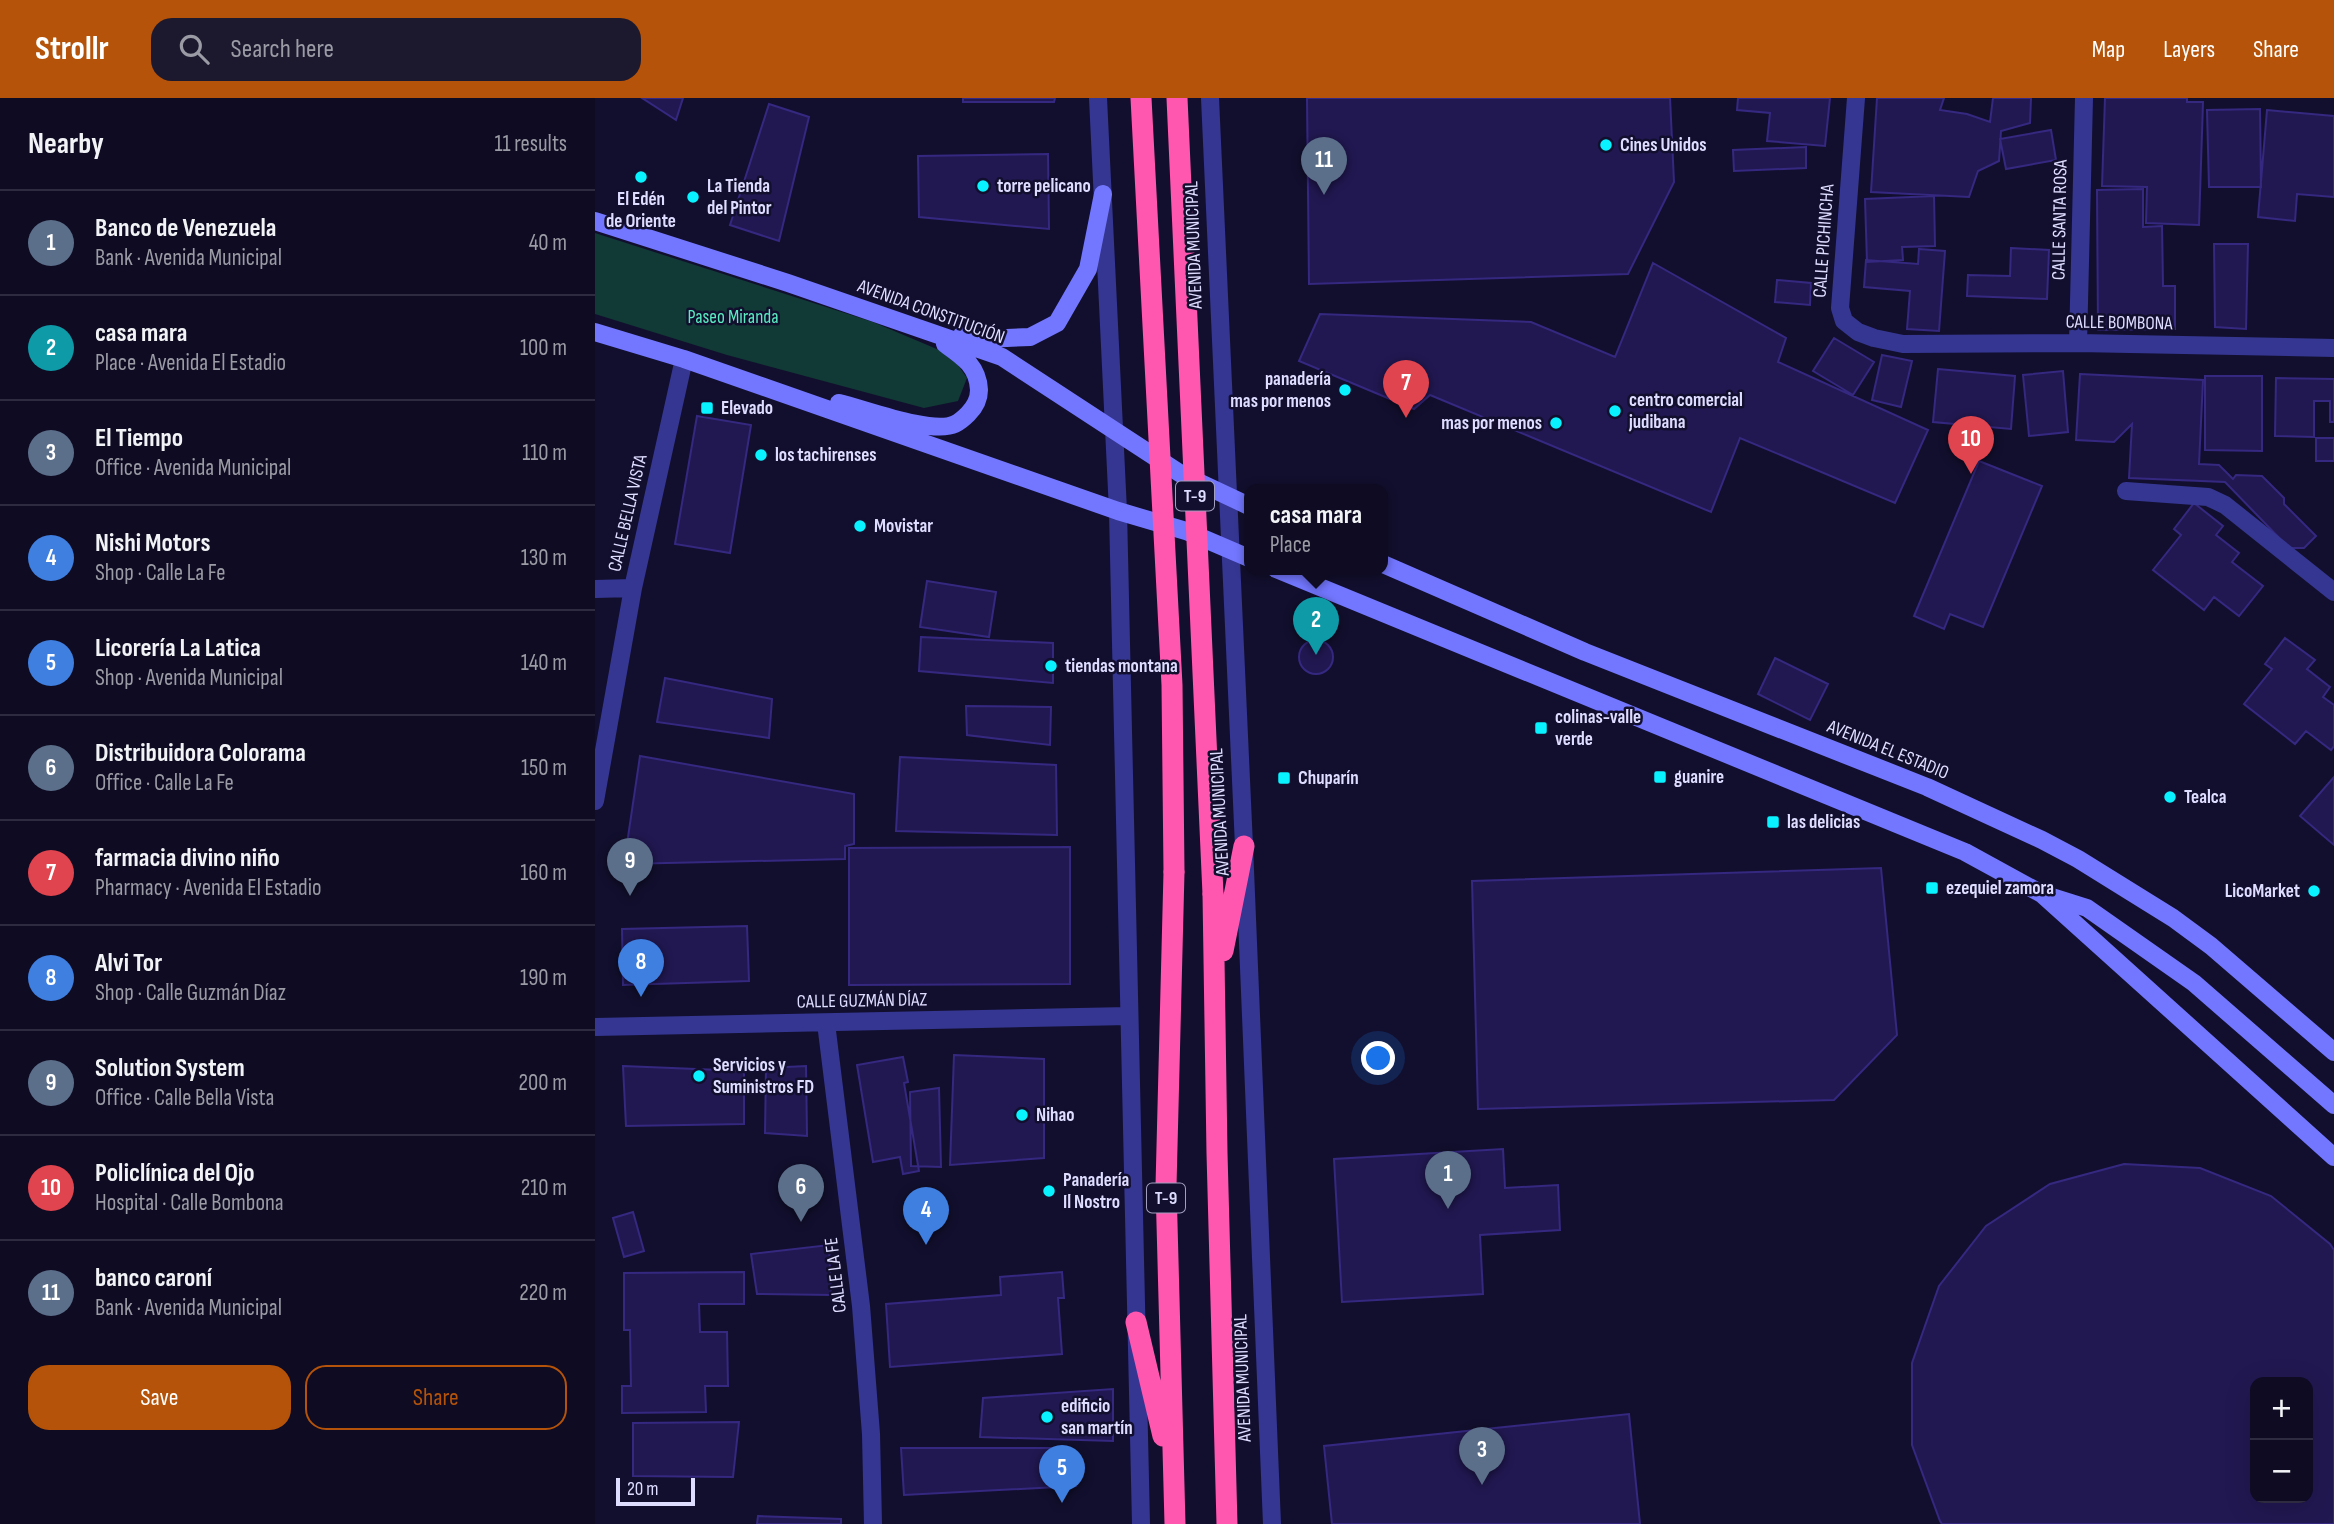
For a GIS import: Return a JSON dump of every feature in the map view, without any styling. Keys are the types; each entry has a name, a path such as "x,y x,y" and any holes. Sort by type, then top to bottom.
{"highway":[{"name":"T-9","path":"1140,98 1172,685 1174,872 1166,1186 1175,1524"},
{"name":"AVENIDA MUNICIPAL","path":"1177,98 1213,894 1227,1524"},
{"path":"1215,994 1244,846"},
{"path":"1136,1322 1174,1479"}],"street":[{"name":"T-9","path":"1098,98 1118,511 1141,1524"},
{"name":"AVENIDA MUNICIPAL","path":"1210,98 1272,1524"},
{"name":"CALLE PICHINCHA","path":"1856,98 1840,308 1844,321 1858,332 1903,344"},
{"name":"CALLE SANTA ROSA","path":"2078,344 2084,98"},
{"path":"900,322 984,339 1030,337 1057,323 1088,269 1103,194"},
{"name":"AVENIDA CONSTITUCIÓN","path":"595,221 788,283 1002,358 1181,474 1228,496"},
{"path":"595,332 920,425 940,427 956,424 976,404 979,391 974,368 945,344 900,322"},
{"name":"CALLE BOMBONA","path":"1903,344 2334,348"},
{"path":"684,359 1118,511 1186,531 1244,556"},
{"name":"CALLE BELLA VISTA","path":"595,801 633,588 684,359"},
{"path":"2126,491 2208,498 2225,505 2334,592"},
{"path":"1228,496 1244,504"},
{"name":"AVENIDA EL ESTADIO","path":"1388,566 1585,652 1927,787 2042,840 2173,918 2211,946 2334,1052"},
{"path":"1291,575 1965,852 2042,894 2087,908 2194,983 2334,1105"},
{"path":"595,589 633,588"},
{"path":"2042,894 2334,1157"},
{"name":"CALLE GUZMÁN DÍAZ","path":"595,1027 1129,1016"},
{"name":"CALLE LA FE","path":"826,1023 861,1306 871,1434 873,1524"}],"green space":[{"name":"Paseo Miranda","path":"595,233 873,322 951,355 967,378 958,401 924,408 727,355 595,314"}],"building":[{"path":"642,98 683,98 676,120"},
{"path":"963,98 1055,98 1054,102 963,102"},
{"path":"1307,98 1670,98 1674,182 1628,274 1309,284"},
{"path":"1738,98 1830,98 1825,146 1767,141 1770,113 1737,110"},
{"path":"1877,98 1944,98 1940,110 1967,114 1990,122 1993,98 2031,98 2030,123 2001,131 1999,161 1978,171 1969,197 1871,192"},
{"path":"2105,98 2187,98 2187,102 2203,102 2199,225 2146,223 2147,187 2102,186"},
{"path":"769,104 809,117 779,241 730,225"},
{"path":"2260,109 2261,187 2209,187 2207,110"},
{"path":"2267,110 2334,116 2334,197 2297,194 2295,221 2258,217"},
{"path":"2051,130 2056,160 2006,169 2000,139"},
{"path":"1806,147 1806,168 1734,171 1733,150"},
{"name":"torre pelicano","path":"1048,154 1049,229 919,217 918,156"},
{"path":"2143,189 2143,227 2162,226 2163,286 2175,286 2175,329 2098,330 2097,190"},
{"path":"1934,196 1935,246 1902,247 1903,260 1867,262 1865,199"},
{"path":"2214,244 2248,244 2246,329 2215,327"},
{"path":"2011,248 2049,250 2047,299 1967,296 1968,275 2010,276"},
{"path":"1919,249 1945,251 1939,331 1907,329 1910,291 1864,287 1866,260 1918,264"},
{"path":"1653,263 1786,338 1778,362 1928,430 1895,503 1740,438 1711,512 1430,395 1414,409 1299,361 1320,314 1531,322 1615,357"},
{"path":"1777,280 1811,283 1810,305 1775,302"},
{"path":"1834,338 1874,362 1853,395 1813,371"},
{"path":"1882,355 1912,361 1901,407 1872,400"},
{"path":"1938,369 2015,376 2011,429 1933,422"},
{"path":"2063,371 2068,432 2029,436 2023,375"},
{"path":"2080,374 2203,380 2199,464 2219,465 2233,479 2236,475 2262,476 2284,498 2284,504 2316,536 2304,548 2289,548 2225,482 2129,478 2132,424 2114,442 2076,440"},
{"path":"2205,376 2262,376 2262,451 2205,450"},
{"path":"2276,378 2334,379 2334,422 2330,422 2330,401 2314,401 2314,437 2275,436"},
{"path":"697,416 751,425 730,553 675,544"},
{"path":"2316,438 2334,438 2334,461 2316,461"},
{"path":"1979,461 2042,486 1983,627 1950,614 1944,629 1914,616"},
{"path":"2194,503 2223,526 2216,535 2239,553 2232,562 2263,586 2239,616 2214,597 2204,610 2153,570 2181,535 2174,529"},
{"path":"927,581 996,592 989,637 920,627"},
{"path":"921,637 1053,643 1053,683 919,671"},
{"path":"2285,638 2315,660 2307,669 2330,687 2323,697 2334,705 2334,746 2331,750 2306,731 2295,744 2244,704 2272,669 2265,664"},
{"path":"1316,640 1328,645 1333,657 1328,669 1316,674 1304,669 1299,657 1304,645"},
{"path":"1775,658 1828,684 1810,720 1758,694"},
{"path":"665,678 772,699 769,738 657,722"},
{"path":"966,706 1051,707 1050,745 967,735"},
{"path":"640,756 854,794 854,844 845,846 845,859 624,864"},
{"path":"900,757 1056,765 1057,835 896,831"},
{"path":"2334,777 2334,845 2300,816"},
{"path":"1070,847 1070,984 849,985 849,848"},
{"path":"1881,868 1897,1035 1834,1100 1478,1109 1472,881"},
{"path":"747,926 749,981 623,985 622,929"},
{"path":"954,1055 1044,1059 1044,1158 950,1165"},
{"path":"903,1057 908,1082 904,1083 919,1171 903,1174 900,1157 873,1162 857,1065"},
{"path":"623,1066 744,1071 744,1124 626,1126"},
{"path":"806,1066 807,1136 765,1133 766,1068"},
{"path":"939,1088 941,1167 911,1166 910,1092"},
{"path":"1503,1149 1505,1188 1558,1185 1560,1230 1480,1235 1483,1294 1342,1302 1334,1159"},
{"path":"2124,1164 2200,1168 2271,1196 2330,1244 2334,1250 2334,1524 1942,1524 1912,1445 1912,1363 1939,1286 1986,1226 2050,1184"},
{"path":"633,1212 644,1251 624,1257 613,1218"},
{"path":"829,1245 831,1295 757,1294 751,1254"},
{"path":"744,1272 744,1304 699,1304 700,1332 727,1332 728,1386 705,1386 706,1412 622,1413 622,1386 631,1386 630,1330 624,1330 624,1273"},
{"path":"1062,1272 1064,1298 1058,1298 1062,1354 890,1367 886,1304 1001,1295 1000,1277"},
{"name":"edificio san martín","path":"1113,1389 1113,1441 980,1437 983,1398"},
{"path":"1629,1414 1640,1524 1332,1524 1324,1446"},
{"path":"739,1422 733,1477 633,1476 633,1423"},
{"path":"901,1448 1068,1448 1076,1486 904,1495"},
{"path":"758,1516 841,1519 841,1524 757,1524"}],"place":[{"name":"Cines Unidos","path":"1606,145"},
{"name":"El Edén de Oriente","path":"641,177"},
{"name":"torre pelicano","path":"983,186"},
{"name":"banco caroní","path":"1324,195"},
{"name":"La Tienda del Pintor","path":"693,197"},
{"name":"panadería mas por menos","path":"1345,390"},
{"name":"Elevado","path":"707,408"},
{"name":"centro comercial judibana","path":"1615,411"},
{"name":"farmacia divino niño","path":"1406,418"},
{"name":"mas por menos","path":"1556,423"},
{"name":"los tachirenses","path":"761,455"},
{"name":"Policlínica del Ojo","path":"1971,474"},
{"name":"Movistar","path":"860,526"},
{"name":"casa mara","path":"1316,655"},
{"name":"tiendas montana","path":"1051,666"},
{"name":"colinas-valle verde","path":"1541,728"},
{"name":"guanire","path":"1660,777"},
{"name":"Chuparín","path":"1284,778"},
{"name":"Tealca","path":"2170,797"},
{"name":"las delicias","path":"1773,822"},
{"name":"ezequiel zamora","path":"1932,888"},
{"name":"LicoMarket","path":"2314,891"},
{"name":"Solution System","path":"630,896"},
{"name":"Alvi Tor","path":"641,997"},
{"name":"Servicios y Suministros FD","path":"699,1076"},
{"name":"Nihao","path":"1022,1115"},
{"name":"Panadería Il Nostro","path":"1049,1191"},
{"name":"Banco de Venezuela","path":"1448,1209"},
{"name":"Distribuidora Colorama","path":"801,1222"},
{"name":"Nishi Motors","path":"926,1245"},
{"name":"edificio san martín","path":"1047,1417"},
{"name":"El Tiempo","path":"1482,1485"},
{"name":"Licorería La Latica","path":"1062,1503"}]}
